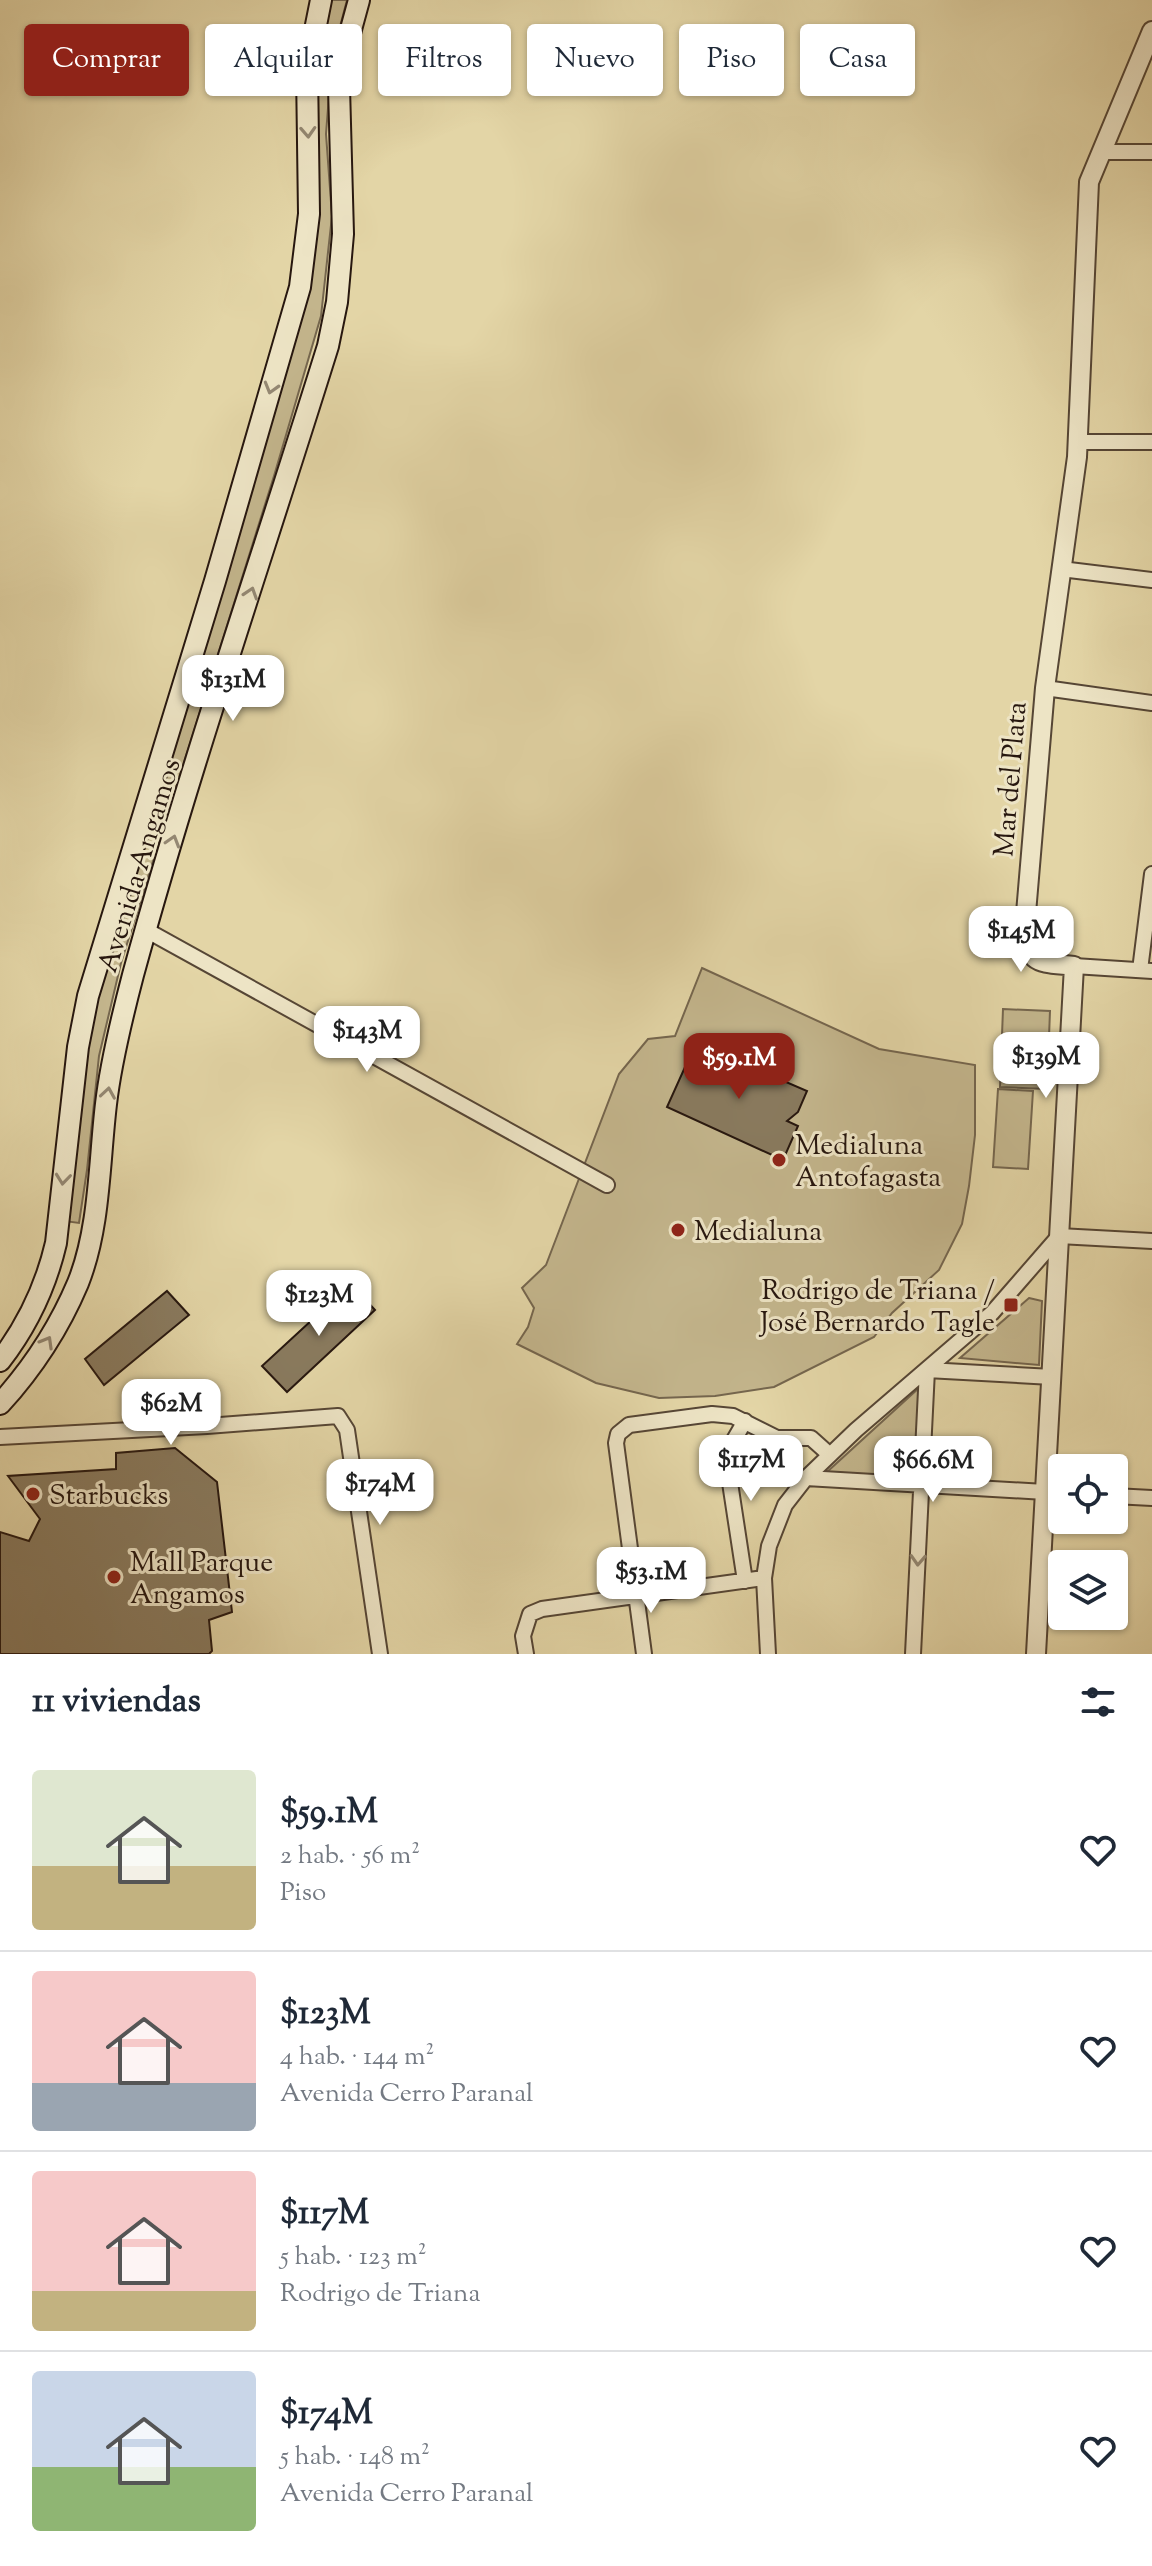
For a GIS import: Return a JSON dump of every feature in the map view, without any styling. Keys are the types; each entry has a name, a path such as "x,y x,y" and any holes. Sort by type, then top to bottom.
{"main road":[{"name":"Avenida Angamos","path":"0,1361 28,1317 50,1268 56,1243 78,1047 88,996 215,581 300,287 309,214 307,70 321,0"},
{"name":"Avenida Angamos","path":"0,1404 44,1348 78,1282 85,1260 97,1198 106,1101 114,1054 146,930 328,346 337,302 343,234 339,87 359,0"}],"street":[{"name":"Mar del Plata","path":"1074,966 1041,962 1030,955 1026,948 1025,925 1045,688 1077,457 1089,182 1152,31"},
{"path":"1101,152 1152,152"},
{"path":"1076,442 1152,442"},
{"path":"1061,569 1152,580"},
{"path":"1045,688 1152,703"},
{"path":"1053,1454 1052,1377 1074,966 1146,971 1152,874"},
{"path":"146,930 607,1185"},
{"path":"1059,1236 1152,1241"},
{"path":"768,1654 764,1578 769,1546 785,1505 806,1478 830,1455 992,1313 1059,1236"},
{"path":"927,1370 1052,1377"},
{"path":"913,1654 927,1370"},
{"path":"644,1654 616,1443 618,1434 629,1425 712,1414 733,1416 777,1438 811,1438 830,1455"},
{"path":"0,1437 338,1416 347,1430 380,1654"},
{"path":"745,1421 731,1445 727,1463 745,1581"},
{"path":"806,1478 1048,1492"},
{"path":"1128,1497 1152,1498"},
{"path":"1036,1654 1049,1534"},
{"path":"526,1654 523,1636 530,1614 542,1609 764,1578"}],"shaded area":[{"path":"328,0 347,0 341,24 323,24"},
{"path":"311,96 329,96 326,134 332,216 321,316 121,963 99,1056 79,1223 64,1221 93,1002 286,369"},
{"name":"Medialuna Antofagasta","path":"702,968 879,1049 975,1065 975,1135 962,1224 939,1270 892,1313 874,1337 774,1387 715,1396 659,1398 596,1383 517,1344 528,1327 534,1308 522,1288 546,1265 619,1074 648,1039 675,1036"},
{"path":"1003,1009 1050,1011 1047,1089 1000,1087"},
{"path":"998,1089 1033,1091 1028,1169 993,1167"},
{"path":"1029,1298 1042,1301 1039,1365 960,1358"},
{"path":"920,1387 913,1477 827,1472"}],"building":[{"path":"707,1048 807,1091 798,1112 787,1121 798,1126 783,1160 667,1107 690,1056"},
{"path":"351,1284 375,1310 287,1392 262,1366"},
{"path":"167,1291 189,1315 104,1385 85,1359"},
{"name":"Mall Parque Angamos","path":"175,1448 217,1482 232,1612 209,1620 212,1651 209,1654 0,1654 0,1532 29,1541 40,1519 8,1476 116,1469 116,1453"}],"place":[{"name":"Medialuna Antofagasta","path":"779,1160"},
{"name":"Medialuna","path":"678,1230"},
{"name":"Rodrigo de Triana / José Bernardo Tagle","path":"1011,1305"},
{"name":"Starbucks","path":"33,1494"},
{"name":"Mall Parque Angamos","path":"114,1577"}]}
